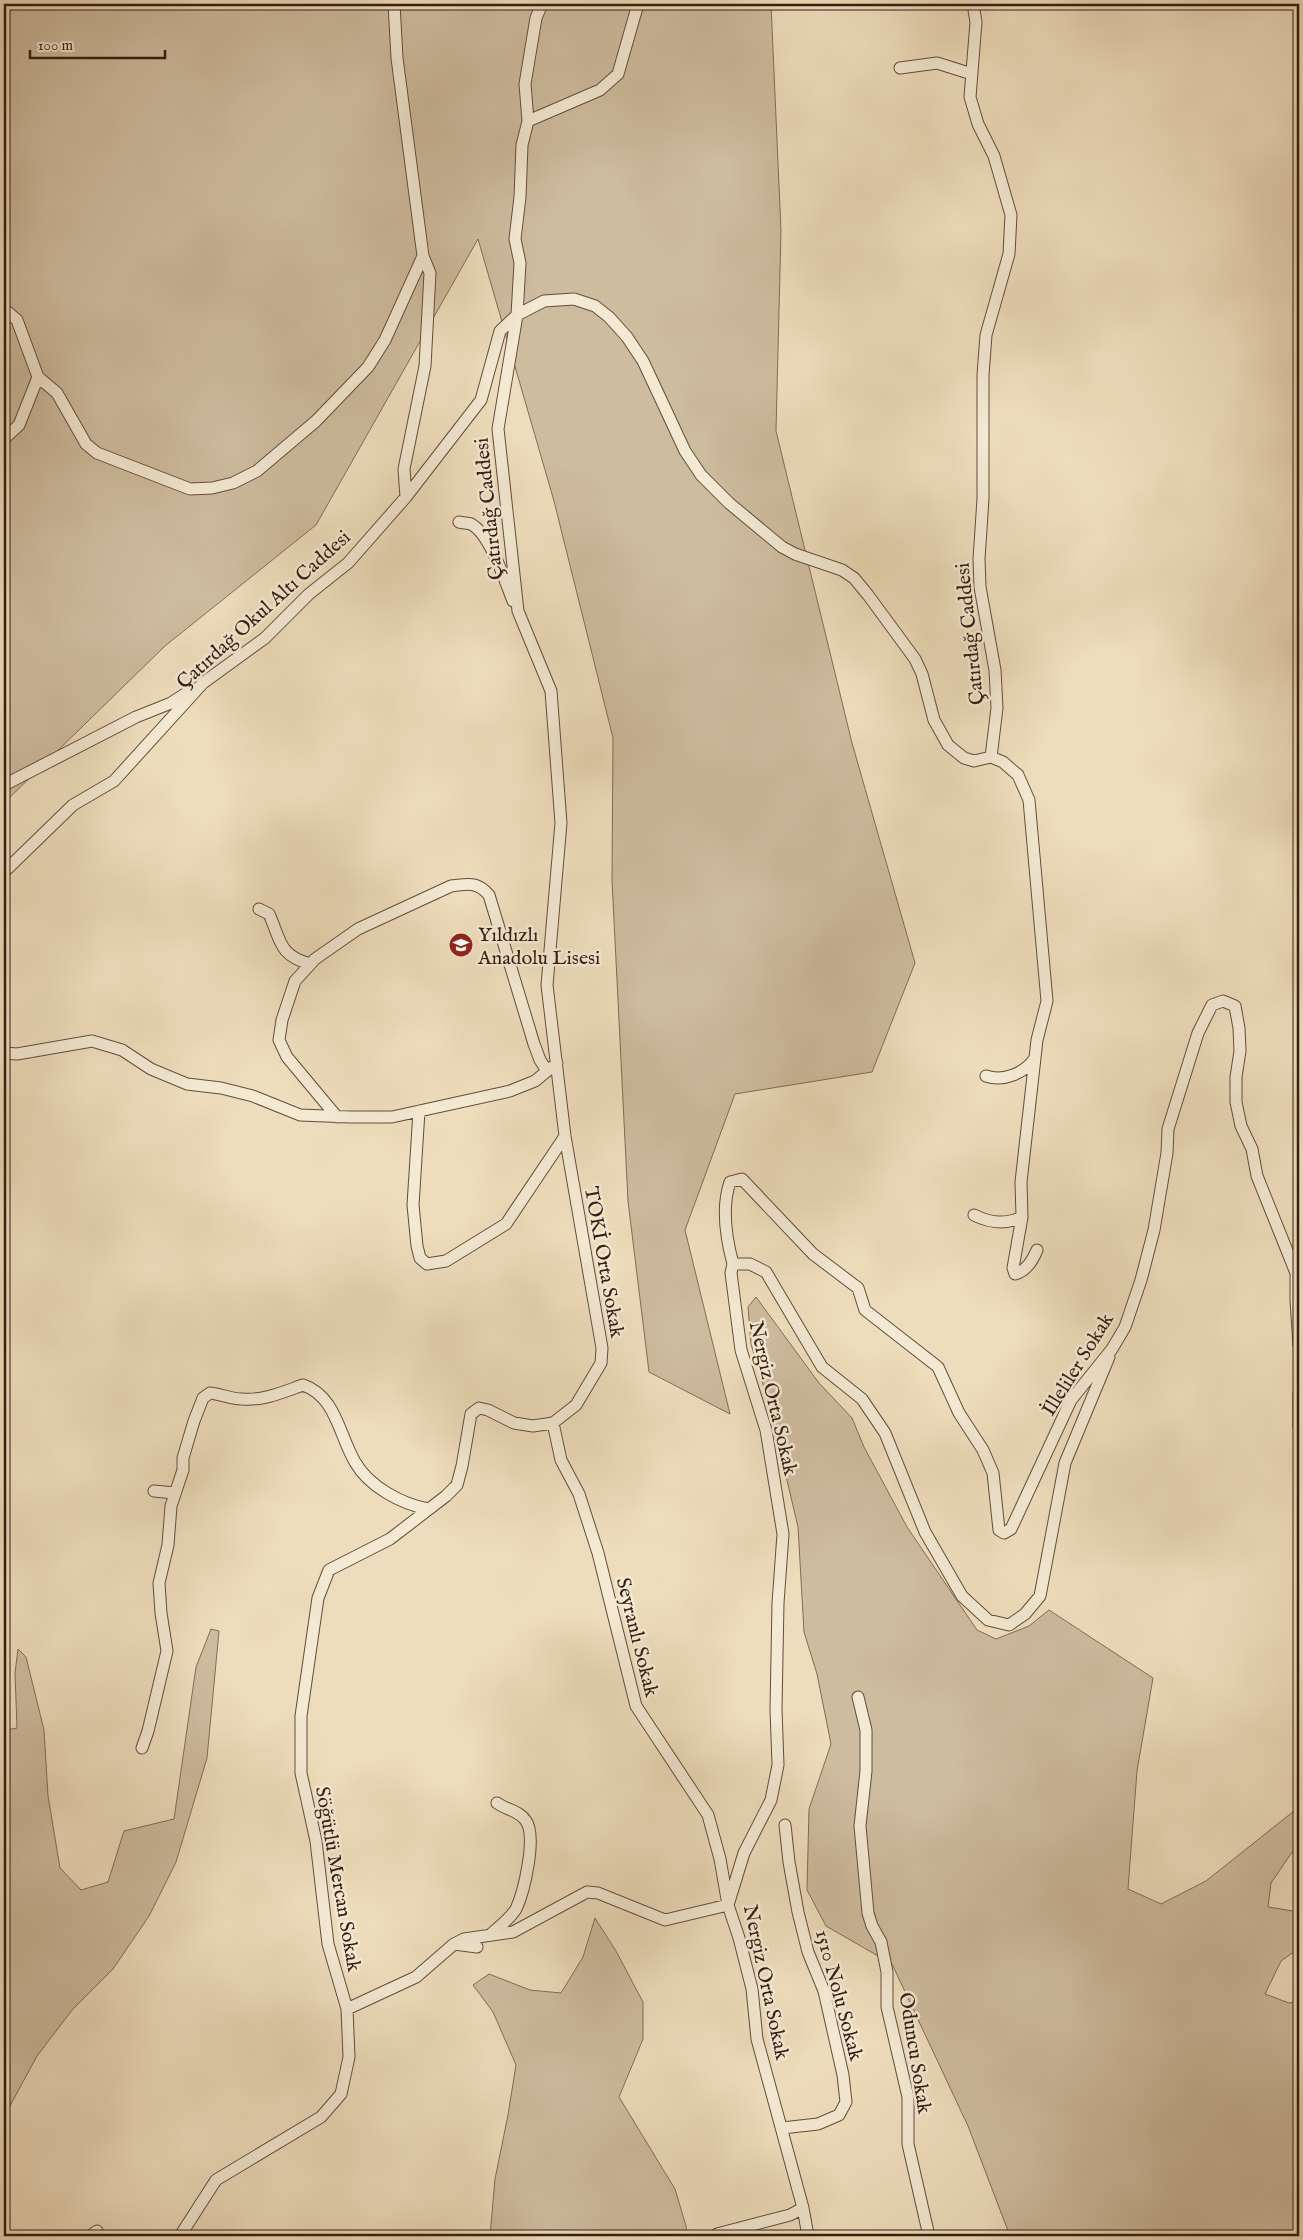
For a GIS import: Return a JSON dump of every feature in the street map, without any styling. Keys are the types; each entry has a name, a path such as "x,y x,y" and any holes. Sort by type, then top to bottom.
{"street":[{"path":"394,4 397,58 424,256 430,273 424,366 404,468 406,497"},
{"name":"Çatırdağ Caddesi","path":"542,4 536,18 525,84 528,121 522,145 520,197 514,239 520,263 517,315 498,429 518,611 551,691 561,823 547,986 557,1063"},
{"path":"528,121 600,90 618,74 638,4"},
{"name":"Çatırdağ Caddesi","path":"974,4 976,22 970,97 978,124 994,156 1011,215 1009,254 986,335 983,375 982,499 979,559 980,586 995,670 997,708 991,757"},
{"path":"900,68 937,63 972,74"},
{"path":"4,309 17,320 38,377 57,394 86,444 97,453 190,489 212,488 233,482 257,470 316,421 368,366 385,340 424,256"},
{"path":"517,315 544,301 574,300 595,306 609,317 627,337 643,361 685,451 700,475 729,503 782,547 795,554 842,570 854,578 914,659 922,674 934,720 948,745 969,760 974,761 991,757 1003,762 1018,775 1029,800 1047,1001 1037,1040 1021,1182 1022,1218 1013,1268 1016,1274 1026,1268 1037,1250"},
{"name":"Çatırdağ Okul Altı Caddesi","path":"4,872 73,805 114,781 203,684 264,638 309,594 348,563 406,497 481,400 500,331 517,315"},
{"path":"4,439 19,425 38,377"},
{"path":"459,522 471,524 480,532 500,564 518,611"},
{"path":"4,785 136,718 171,703 203,684"},
{"path":"337,1117 287,1057 279,1040 282,1020 295,981 310,964 340,940 385,915 450,886 467,884 481,886 489,895 534,1044 540,1060 548,1071"},
{"path":"259,909 269,914 279,941 286,953 297,960 310,964"},
{"name":"İlleliler Sokak","path":"733,1264 726,1232 726,1194 730,1182 742,1179 813,1254 858,1288 865,1310 938,1367 959,1413 983,1450 993,1473 999,1530 1004,1533 1012,1529 1072,1400 1112,1349 1125,1328 1146,1264 1164,1179 1168,1129 1189,1058 1198,1033 1212,1005 1224,1001 1235,1006 1239,1028 1236,1102 1241,1126 1252,1150 1257,1176 1296,1273 1299,1345"},
{"path":"4,1054 17,1054 92,1041 122,1050 151,1069 187,1084 221,1088 253,1096 300,1115 337,1117 392,1117 510,1091 535,1081 557,1063"},
{"path":"986,1076 999,1078 1016,1074 1027,1067 1035,1058"},
{"name":"TOKİ Orta Sokak","path":"553,1423 576,1405 601,1363 602,1348 564,1136 557,1063"},
{"path":"419,1111 413,1205 417,1246 420,1258 427,1264 446,1261 506,1224 564,1136"},
{"path":"974,1215 991,1222 1010,1222 1022,1218"},
{"name":"Nergiz Orta Sokak","path":"808,2236 803,2208 758,2039 752,1989 739,1938 728,1905 744,1852 772,1800 778,1765 776,1709 777,1621 783,1534 766,1430 741,1350 731,1273 733,1264 750,1264 766,1272 822,1367 862,1399 885,1433 930,1540 962,1596 988,1620 1009,1624 1025,1614 1040,1596 1065,1462 1112,1349"},
{"path":"142,1748 148,1731 167,1651 159,1583 168,1545 171,1506 183,1470 186,1446 203,1398 210,1393 244,1400 280,1394 303,1385 315,1389 324,1397 356,1464 372,1481 404,1502 428,1509 446,1496 456,1485 462,1466 472,1414 479,1408 488,1410 514,1423 533,1426 553,1423"},
{"path":"1299,1394 1299,1427"},
{"name":"Seyranlı Sokak","path":"553,1423 560,1460 579,1494 598,1553 636,1706 708,1814 720,1859 728,1905"},
{"path":"154,1491 174,1493"},
{"name":"Söğütlü Mercan Sokak","path":"180,2236 216,2180 321,2117 341,2094 349,2057 346,2010 328,1944 316,1842 301,1773 301,1716 318,1598 329,1570 390,1539 428,1509"},
{"name":"Oduncu Sokak","path":"858,1697 866,1730 866,1771 860,1826 868,1912 872,1926 881,1942 886,1972 887,2007 908,2097 908,2144 929,2236"},
{"path":"491,1934 516,1909 522,1891 530,1848 528,1823 520,1813 508,1811 497,1803"},
{"name":"1510 Nolu Sokak","path":"782,2128 818,2124 839,2115 846,2102 824,1991 808,1952 798,1912 789,1862 785,1825"},
{"path":"346,2010 416,1977 454,1944 464,1939 513,1932 587,1892 598,1893 665,1920 728,1905"},
{"path":"454,1944 477,1947"},
{"path":"717,2234 784,2216 803,2208"},
{"path":"90,2236 97,2231 100,2236"}],"shaded area":[{"path":"4,4 771,4 781,231 776,431 852,743 915,963 872,1072 735,1094 685,1230 730,1414 649,1372 628,1201 612,880 613,738 554,501 478,239 316,525 165,646 4,803"},
{"path":"756,1297 819,1383 852,1418 864,1447 907,1527 977,1630 996,1639 1029,1626 1049,1610 1153,1678 1137,1771 1128,1889 1161,1904 1206,1881 1299,1807 1299,1842 1271,1883 1268,1907 1293,1911 1299,1917 1299,1943 1295,1951 1281,1961 1265,1994 1289,2003 1299,2001 1299,2236 1010,2236 968,2126 892,1964 826,1926 807,1890 809,1809 831,1744 817,1674 804,1632 798,1527 770,1408 751,1344 748,1307"},
{"path":"211,1629 219,1631 207,1758 176,1862 149,1916 113,1969 73,2009 37,2056 4,2117 4,1706 7,1730 17,1728 15,1673 18,1649 26,1657 44,1730 48,1796 60,1868 81,1890 108,1882 124,1831 174,1819 196,1667"},
{"path":"595,1918 616,1951 643,2002 643,2039 619,2097 675,2189 686,2226 687,2236 490,2236 495,2179 516,2065 493,2012 473,1985 489,1974 530,1990 561,1993 583,1957"}],"place":[{"name":"Yıldızlı Anadolu Lisesi","path":"461,945"}]}
